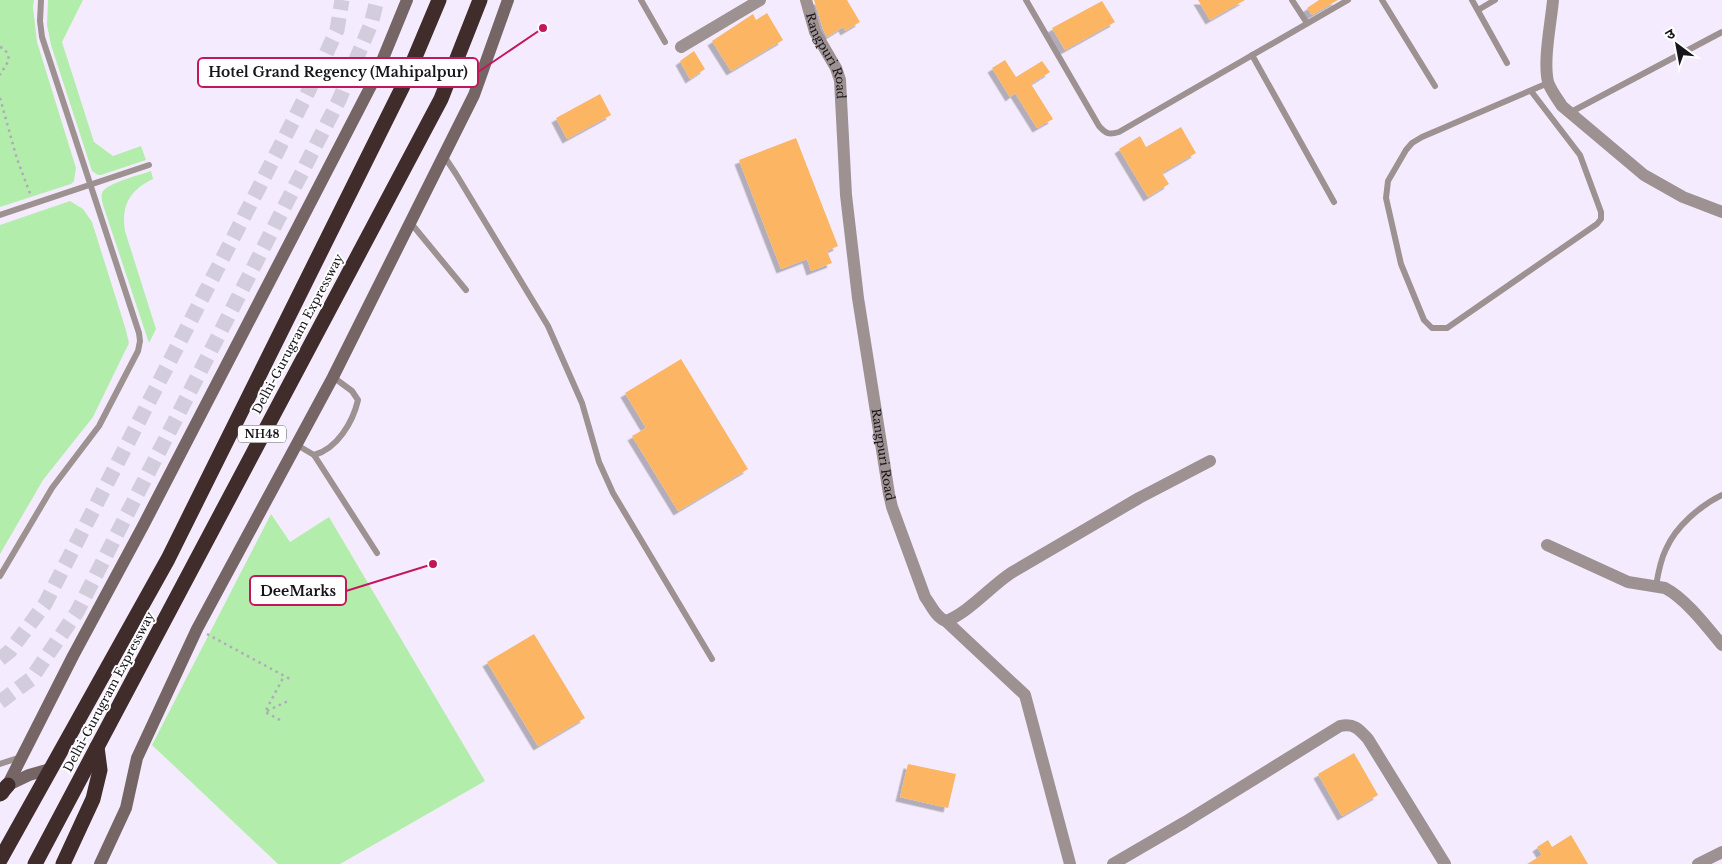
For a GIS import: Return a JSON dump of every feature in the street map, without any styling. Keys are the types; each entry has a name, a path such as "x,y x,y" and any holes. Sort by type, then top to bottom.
{"highway":[{"name":"Delhi-Gurugram Expressway","path":"0,860 168,559 402,88 439,0"},
{"name":"Delhi-Gurugram Expressway","path":"35,864 441,99 480,0"},
{"path":"63,864 93,798 100,770 97,747"}],"main road":[{"path":"0,801 4,790 375,78 408,0"},
{"path":"100,864 126,808 137,758 197,629 333,377 474,96 508,0"},
{"path":"4,790 30,775 50,769"}],"street":[{"path":"681,47 760,0"},
{"name":"Rangpuri Road","path":"806,0 815,32 836,68 840,80 846,195 861,318 892,507 926,597 942,619 1025,695 1070,864"},
{"path":"1553,0 1546,68 1548,83 1554,95 1644,175 1683,197 1722,212"},
{"path":"946,621 960,614 996,583 1011,573 1139,498 1210,460"},
{"path":"1547,545 1628,582 1665,588 1676,596 1720,640"},
{"path":"1113,864 1340,726 1349,724 1357,727 1368,739 1445,864"},
{"path":"1698,864 1722,852"}],"lane":[{"path":"0,576 52,488 99,426 138,351 140,342 42,37 40,21 41,0"},
{"path":"641,0 665,42"},
{"path":"1026,0 1094,118 1105,133 1111,134 1119,132 1348,0"},
{"path":"1292,0 1307,23"},
{"path":"1382,0 1435,86"},
{"path":"1472,0 1507,63"},
{"path":"1478,10 1495,0"},
{"path":"1571,112 1722,32"},
{"path":"1252,55 1334,202"},
{"path":"1531,91 1580,155 1601,212 1601,219 1597,224 1448,328 1432,328 1424,320 1401,264 1386,198 1388,181 1412,143 1430,133 1548,83"},
{"path":"443,155 548,326 585,411 604,473 620,506 712,659"},
{"path":"0,215 148,165"},
{"path":"410,222 466,290"},
{"path":"314,455 323,452 334,443 350,422 356,409 358,400 352,392 333,377"},
{"path":"297,445 314,455 377,553"},
{"path":"1656,586 1661,561 1672,538 1696,512 1722,495"},
{"path":"0,764 22,757"}],"path":[{"path":"0,47 4,48 8,53 10,60 0,75"},
{"path":"0,98 26,187 35,204"},
{"path":"197,629 290,679"},
{"path":"265,712 284,676"},
{"path":"265,712 288,701"},
{"path":"265,712 280,720"}],"green space":[{"path":"0,0 34,0 37,42 76,168 74,181 71,184 0,207"},
{"path":"48,0 83,0 62,42 94,142 113,156 141,146 146,160 101,175 92,171 51,45 47,25"},
{"path":"151,171 153,179 133,193 124,213 125,231 156,329 149,343 103,205 102,193 110,186"},
{"path":"70,201 83,209 92,222 129,343 93,417 43,480 0,554 0,225"},
{"path":"271,514 290,542 329,517 485,781 340,864 278,864 152,745"}],"building":[{"path":"814,0 847,0 860,22 845,31 843,27 827,37"},
{"path":"1198,0 1245,0 1210,20"},
{"path":"1319,0 1338,0 1312,15 1307,8"},
{"path":"1102,1 1115,22 1065,50 1052,28"},
{"path":"767,13 783,40 731,71 712,41 753,14 756,20"},
{"path":"694,51 705,69 690,79 680,61"},
{"path":"1005,60 1016,77 1042,61 1050,72 1031,84 1053,119 1037,128 1015,93 1010,97 992,68"},
{"path":"600,94 611,115 567,139 556,118"},
{"path":"1181,127 1196,153 1162,173 1169,184 1148,197 1119,149 1140,136 1146,147"},
{"path":"796,138 838,246 827,251 832,263 811,271 807,259 781,269 739,160"},
{"path":"681,359 748,469 678,511 632,436 646,428 625,393"},
{"path":"534,634 585,718 538,746 487,662"},
{"path":"1354,753 1378,795 1342,816 1318,774"},
{"path":"908,764 956,774 948,808 900,797"},
{"path":"1571,835 1588,864 1527,864 1542,855 1537,847 1548,840 1552,847"}],"tunnel":[{"path":"0,659 10,651 45,604 309,90 337,30 342,0"},
{"path":"0,702 31,679 77,612 339,100 371,24 377,0"}],"place":[{"name":"Hotel Grand Regency (Mahipalpur)","path":"543,28"},
{"name":"DeeMarks","path":"433,564"}]}
